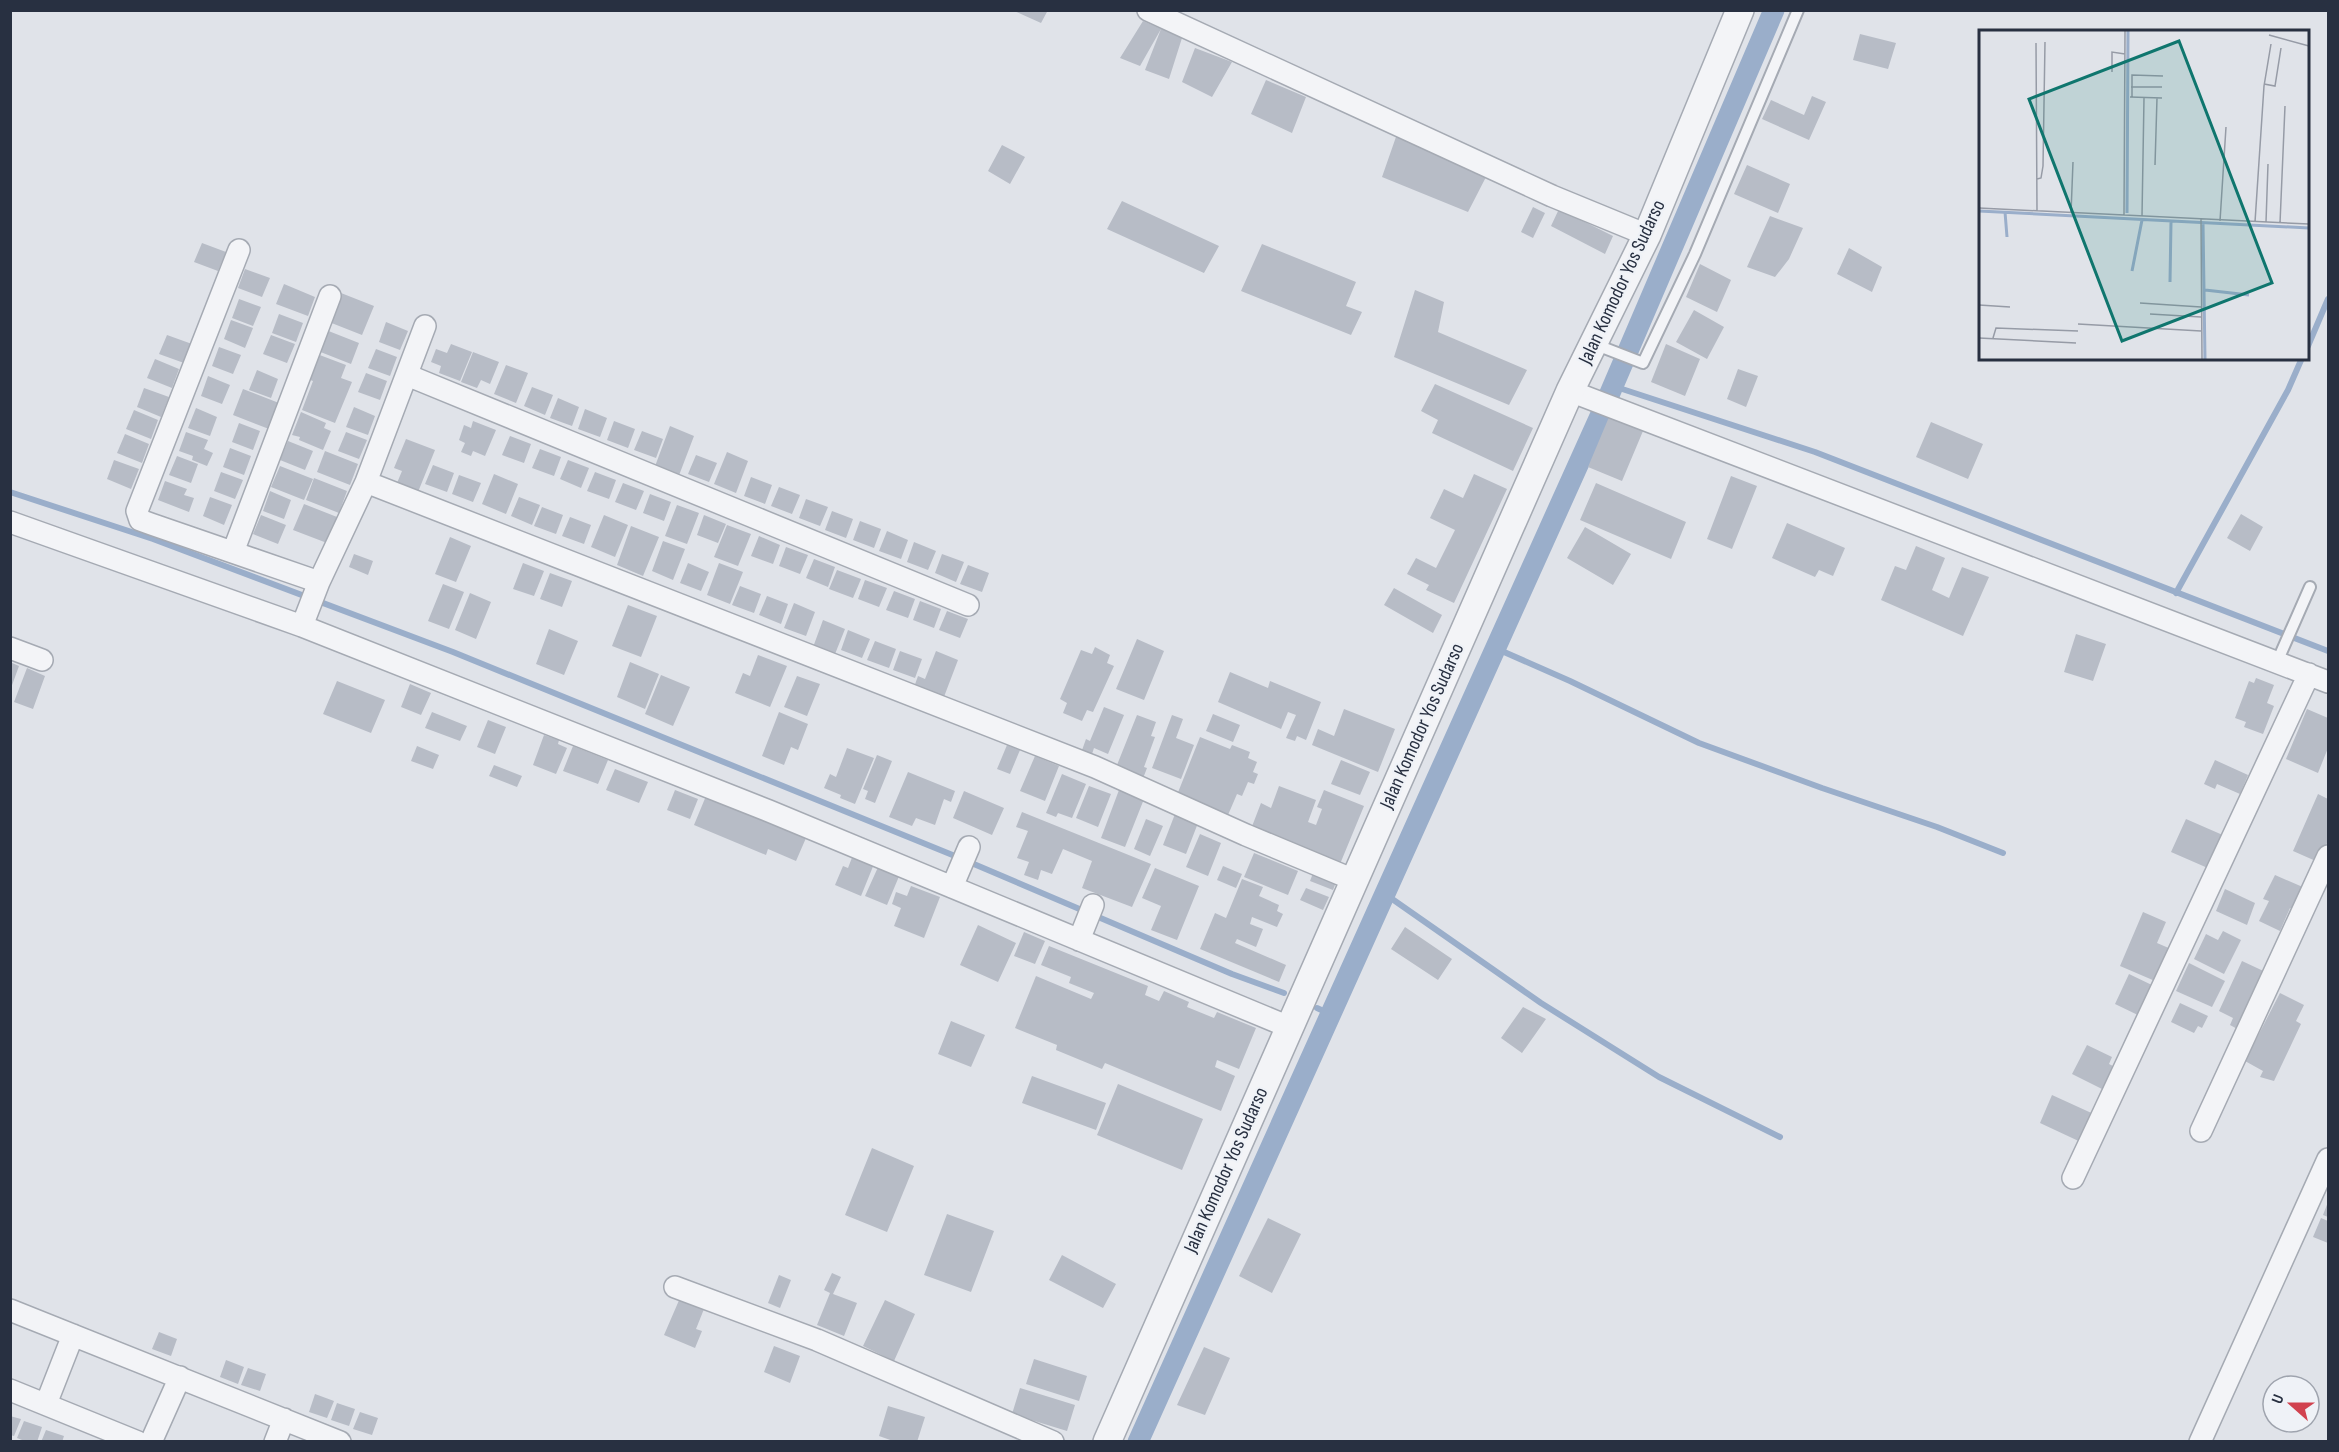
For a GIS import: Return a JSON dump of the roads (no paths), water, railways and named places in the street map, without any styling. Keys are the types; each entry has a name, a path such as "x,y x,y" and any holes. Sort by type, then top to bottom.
{"street":[{"path":"1148,10 1552,196 1647,234"},
{"name":"Jalan Komodor Yos Sudarso","path":"1107,1442 1354,880 1577,394 1602,347 1740,10"},
{"path":"239,250 137,511 140,520 233,552 310,604"},
{"path":"233,552 330,296"},
{"path":"310,604 366,482 425,326"},
{"path":"407,375 968,605"},
{"path":"1577,394 2280,655 2308,674 2328,682"},
{"path":"366,482 1095,767 1246,835 1354,880"},
{"path":"10,522 310,604 769,811 955,879 1082,933 1289,1027"},
{"path":"10,648 42,660"},
{"path":"2073,1178 2308,674"},
{"path":"955,879 969,847"},
{"path":"2201,1131 2283,958 2328,856"},
{"path":"1082,933 1093,905"},
{"path":"2200,1442 2328,1159"},
{"path":"675,1287 817,1340 1053,1442"},
{"path":"10,1310 340,1442"},
{"path":"46,1404 73,1335"},
{"path":"151,1442 180,1377"},
{"path":"10,1390 138,1442"},
{"path":"275,1442 284,1419"}],"lane":[{"path":"1602,347 1643,363 1695,254 1798,10"},
{"path":"2280,655 2310,588"}],"waterway":[{"path":"1138,1442 1601,414 1774,10"},
{"path":"2309,344 2328,299"},
{"path":"2176,593 2288,390 2301,360"},
{"path":"1613,386 1815,452 2328,651"},
{"path":"10,492 153,539 453,652 955,856 1232,974 1284,993"},
{"path":"1495,648 1699,743 1937,827 2003,853"},
{"path":"1385,894 1541,1003 1659,1077 1780,1137"},
{"path":"1317,1008 1330,1014"}]}
